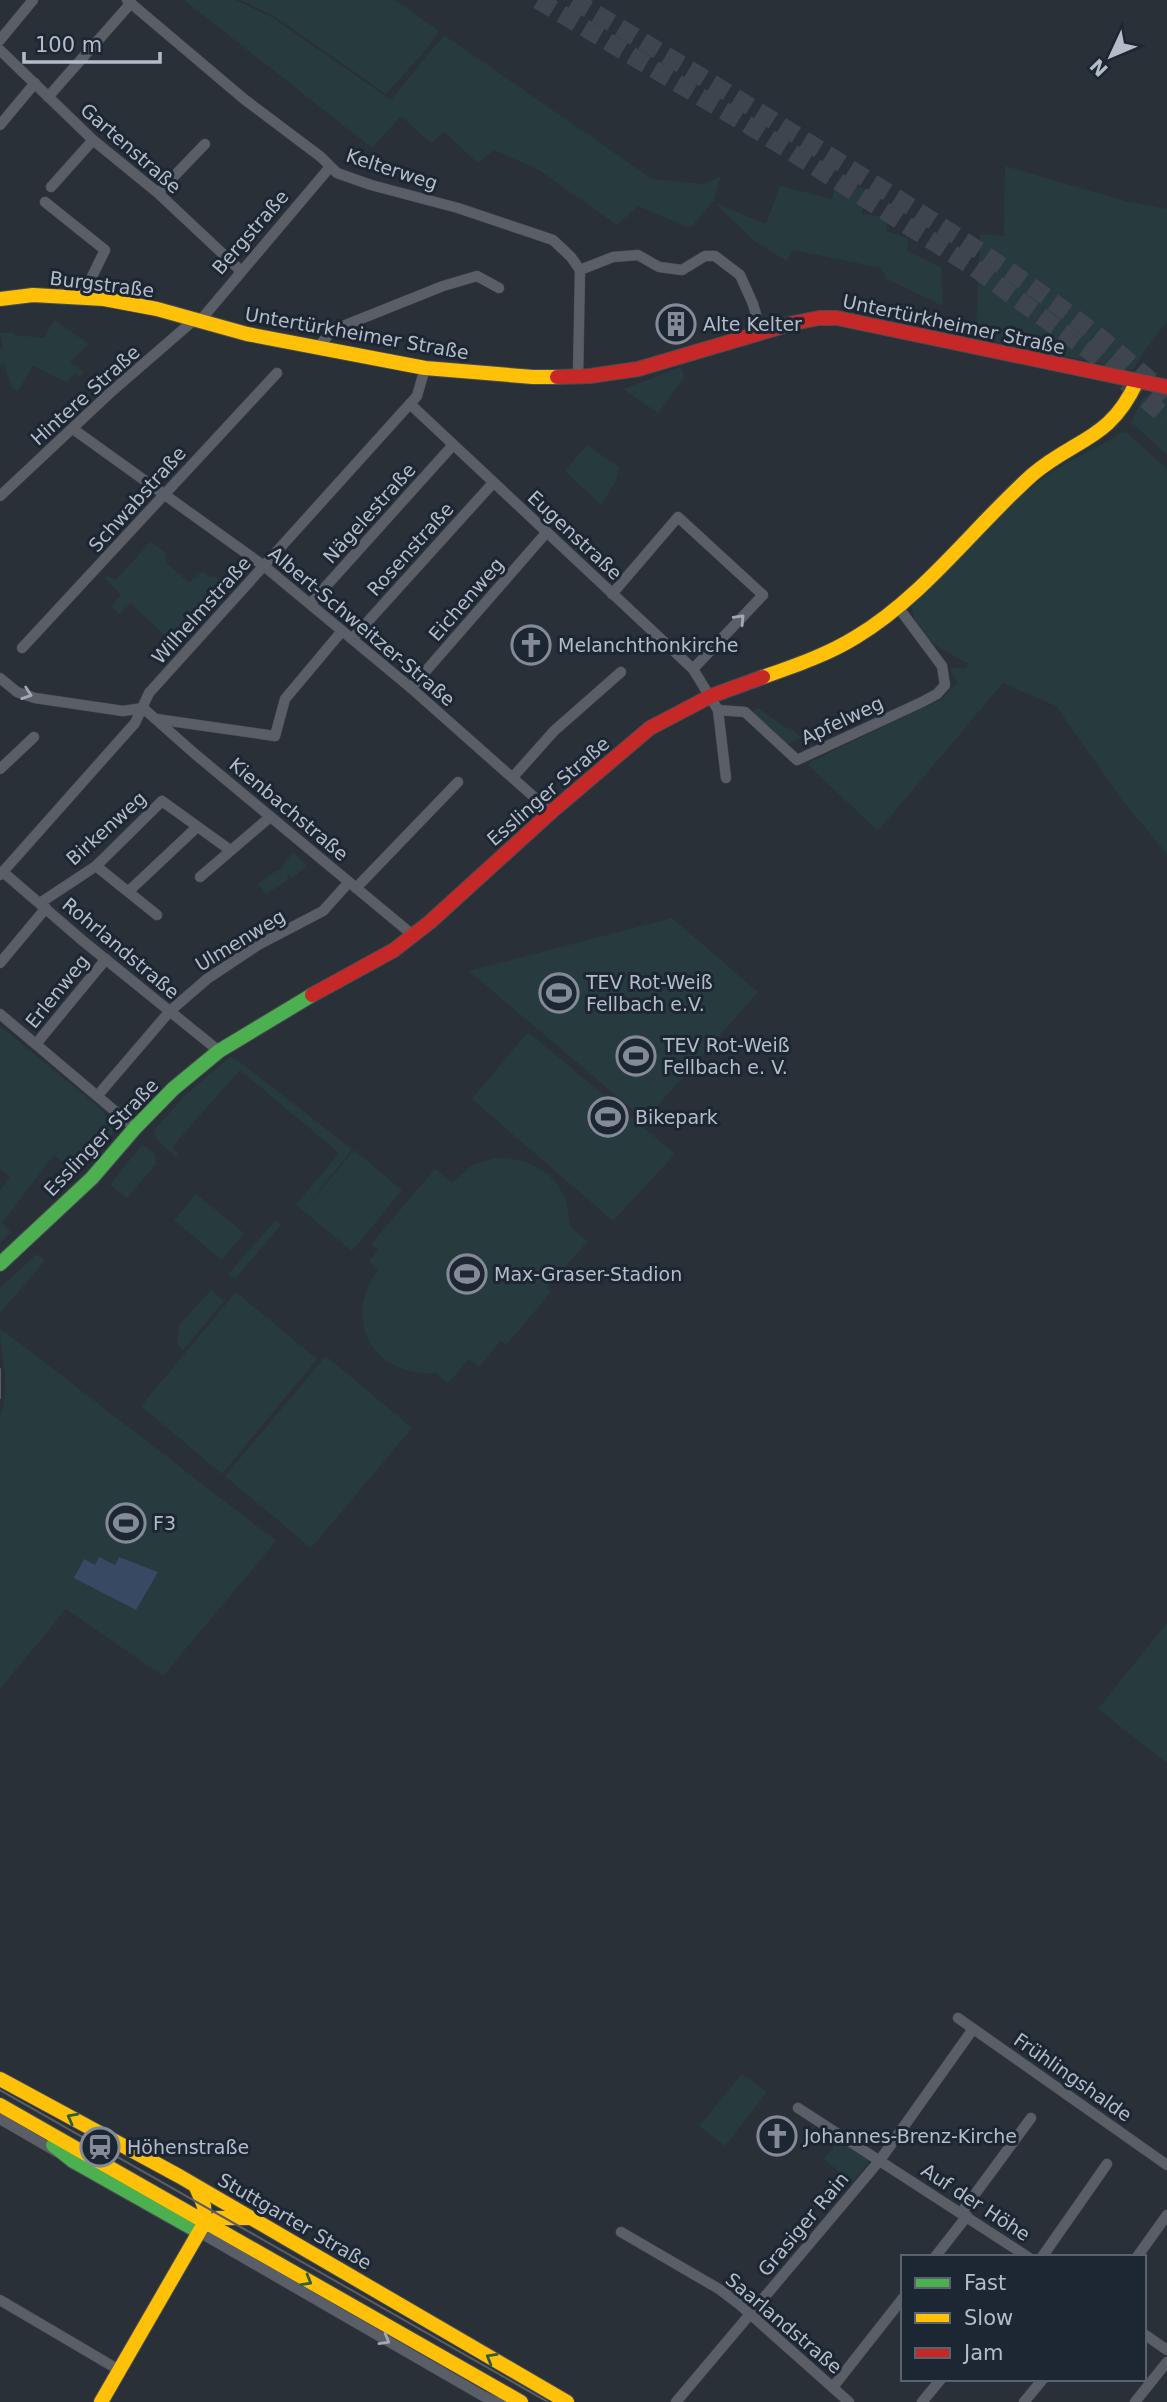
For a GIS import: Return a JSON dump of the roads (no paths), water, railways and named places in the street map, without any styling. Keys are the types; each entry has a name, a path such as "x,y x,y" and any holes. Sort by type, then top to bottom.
{"main road":[{"name":"Burgstraße","path":"0,299 33,295 82,297 157,309 196,321"},
{"name":"Untertürkheimer Straße","path":"196,321 247,334 319,346 425,369 506,376 578,377 638,369 761,332 819,318 837,318 1167,387"},
{"name":"Esslinger Straße","path":"0,1264 92,1178 173,1089 219,1051 276,1014 373,964 414,936 551,812 650,728 711,696 805,662 855,638 898,607 1034,474 1055,458 1098,435 1118,417 1137,381"},
{"name":"Stuttgarter Straße","path":"0,2079 251,2218 567,2402"},
{"path":"0,2105 7,2116 73,2161 202,2228 517,2400"},
{"path":"7,2116 202,2228"},
{"path":"101,2402 202,2228 204,2206 196,2187"},
{"path":"202,2228 223,2217 251,2218"}],"street":[{"path":"0,40 33,0"},
{"path":"48,97 129,2"},
{"name":"Kelterweg","path":"129,2 244,99 321,157 330,167 348,178 458,208 553,240 580,270"},
{"name":"Gartenstraße","path":"0,51 93,140 158,193 240,270"},
{"path":"0,125 35,83"},
{"path":"51,187 93,140"},
{"path":"158,193 205,144"},
{"name":"Bergstraße","path":"196,321 330,167"},
{"path":"45,202 105,250 82,297"},
{"path":"578,377 580,270 613,257 638,255 659,267 682,270 705,256 715,256 740,275 754,304 761,332"},
{"path":"319,346 333,330 443,286 477,276 499,288"},
{"name":"Hintere Straße","path":"0,496 111,392 196,321"},
{"name":"Wilhelmstraße","path":"1,874 135,723 149,693 410,404 421,386 425,369"},
{"name":"Schwabstraße","path":"22,648 277,373"},
{"name":"Eugenstraße","path":"410,404 693,669 711,696"},
{"name":"Albert-Schweitzer-Straße","path":"73,429 264,566 411,688 551,812"},
{"name":"Nägelestraße","path":"310,604 453,445"},
{"name":"Rosenstraße","path":"352,639 493,483"},
{"path":"612,594 678,517 762,595 693,669"},
{"name":"Eichenweg","path":"411,688 546,533"},
{"name":"Apfelweg","path":"718,710 746,712 797,760 937,694 945,685 942,666 898,607"},
{"path":"155,719 275,736 285,699 342,631"},
{"path":"513,777 554,731 621,672"},
{"path":"0,678 17,692 58,702 122,711 143,708"},
{"path":"711,696 718,710 726,778"},
{"name":"Kienbachstraße","path":"143,708 414,936"},
{"path":"0,769 34,737"},
{"name":"Ulmenweg","path":"98,1095 170,1011 230,962 323,911 458,782"},
{"name":"Birkenweg","path":"0,963 43,906 96,866 162,802 230,850"},
{"path":"200,877 270,817"},
{"path":"129,891 197,827"},
{"path":"96,866 157,915"},
{"name":"Rohrlandstraße","path":"1,874 219,1051"},
{"name":"Erlenweg","path":"36,1044 106,959"},
{"path":"0,1014 135,1128"},
{"name":"Frühlingshalde","path":"958,2018 1167,2165"},
{"name":"Grasiger Rain","path":"676,2402 880,2160 973,2029"},
{"name":"Auf der Höhe","path":"798,2108 1025,2255"},
{"path":"936,2255 1031,2118"},
{"path":"1043,2255 1107,2164"},
{"path":"1138,2255 1167,2215"},
{"name":"Saarlandstraße","path":"621,2232 702,2278 750,2314 849,2402"},
{"path":"0,2300 119,2370"},
{"path":"832,2387 901,2301"},
{"path":"1146,2335 1167,2350"},
{"path":"1135,2402 1167,2362"},
{"path":"922,2402 939,2381"},
{"path":"1024,2402 1041,2381"}],"water":[{"path":"99,1557 115,1565 119,1557 158,1572 136,1610 74,1578 84,1559 95,1565"}],"tunnel":[{"path":"538,0 763,134 973,267 1092,353 1167,418"},
{"path":"573,0 763,115 990,258 1099,337 1167,396"}],"tram line":[{"path":"0,1369 0,1398"},
{"path":"0,2090 548,2402"}],"place":[{"name":"Alte Kelter","path":"676,324"},
{"name":"Melanchthonkirche","path":"531,645"},
{"name":"TEV Rot-Weiß Fellbach e.V.","path":"559,993"},
{"name":"TEV Rot-Weiß Fellbach e. V.","path":"636,1056"},
{"name":"Bikepark","path":"608,1117"},
{"name":"Max-Graser-Stadion","path":"467,1274"},
{"name":"F3","path":"126,1523"},
{"name":"Johannes-Brenz-Kirche","path":"777,2136"},
{"name":"Höhenstraße","path":"100,2147"}]}
